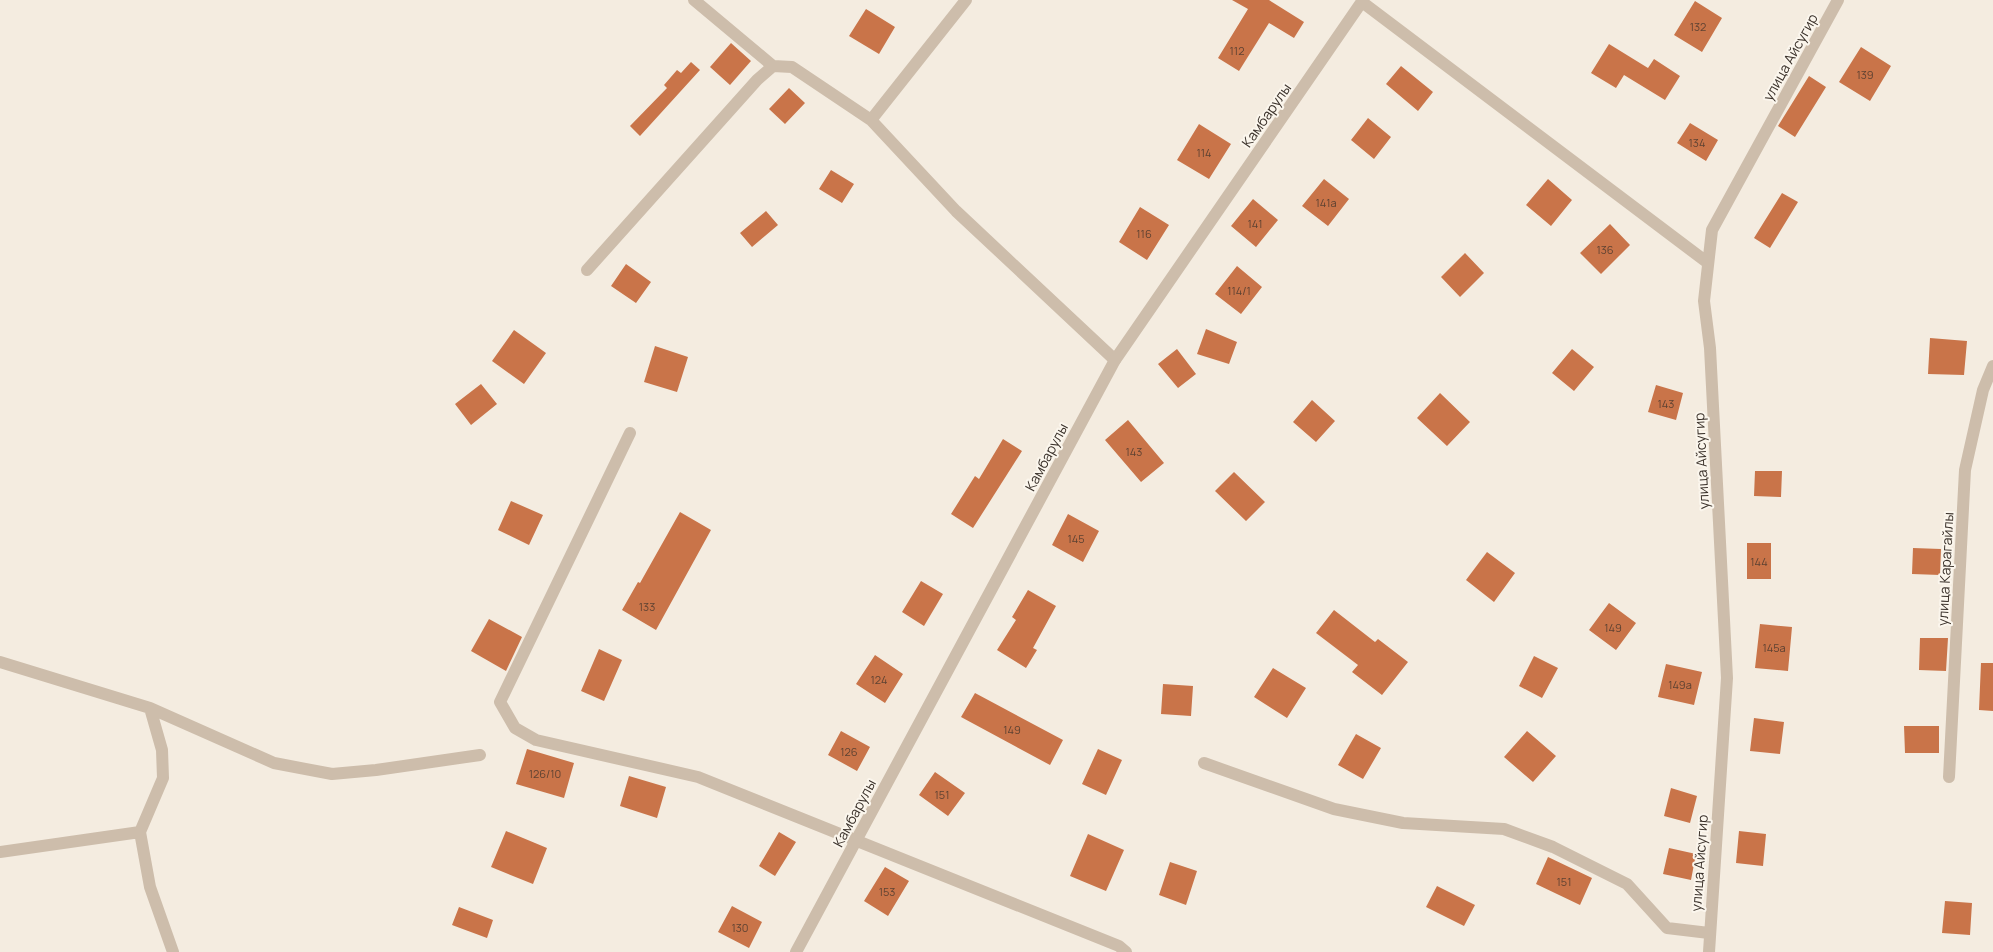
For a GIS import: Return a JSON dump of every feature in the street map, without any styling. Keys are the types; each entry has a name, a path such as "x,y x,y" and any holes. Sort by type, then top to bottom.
{"street":[{"path":"694,0 773,66 792,67 871,120 956,211 1115,360"},
{"path":"871,120 966,0"},
{"name":"улица Айсугир","path":"1709,952 1727,678 1710,348 1704,301 1712,230 1838,0"},
{"path":"1362,1 1708,263"},
{"name":"Камбарулы","path":"796,952 1115,360 1362,1"},
{"path":"588,270 757,80 773,66"},
{"name":"улица Карагайлы","path":"1949,777 1965,470 1983,390 1993,366"},
{"path":"630,433 500,702 515,728 536,740 698,776 1119,946 1126,952"},
{"path":"0,662 150,708 274,763 332,774 376,770 480,755"},
{"path":"150,708 162,750 163,778 140,832 150,888 173,952"},
{"path":"1204,763 1334,809 1403,823 1504,828 1554,847 1627,884 1667,928 1709,933"},
{"path":"0,852 140,832"}],"building":[{"path":"1232,0 1269,0 1304,22 1294,38 1269,23 1239,71 1218,58 1248,9"},
{"path":"1695,1 1722,18 1702,52 1674,35"},
{"path":"866,9 895,27 879,54 849,36"},
{"path":"731,43 751,61 730,85 710,67"},
{"path":"1609,44 1648,68 1654,59 1680,76 1665,100 1624,75 1616,88 1591,73"},
{"path":"1861,47 1891,66 1870,101 1839,82"},
{"path":"691,62 700,70 640,136 630,126 667,88 664,85 677,70 681,73"},
{"path":"1401,66 1433,92 1418,111 1386,84"},
{"path":"1809,76 1826,87 1795,137 1778,126"},
{"path":"789,88 805,103 785,124 769,109"},
{"path":"1368,118 1391,137 1374,159 1351,140"},
{"path":"1690,123 1718,140 1706,161 1677,143"},
{"path":"1199,124 1231,144 1209,179 1177,160"},
{"path":"831,170 854,184 842,203 819,189"},
{"path":"1324,179 1349,199 1328,226 1302,206"},
{"path":"1548,179 1572,200 1551,226 1526,205"},
{"path":"1782,193 1798,202 1770,248 1754,238"},
{"path":"1253,199 1278,220 1256,247 1231,226"},
{"path":"1140,207 1169,225 1147,260 1119,242"},
{"path":"766,211 778,225 752,247 740,233"},
{"path":"1610,224 1630,245 1601,274 1580,253"},
{"path":"1465,253 1484,273 1460,297 1441,277"},
{"path":"626,264 651,282 636,303 611,286"},
{"path":"1237,266 1262,287 1241,314 1215,294"},
{"path":"1206,329 1237,342 1229,364 1197,354"},
{"path":"514,330 546,353 524,384 492,361"},
{"path":"1930,338 1967,341 1964,375 1928,374"},
{"path":"655,346 688,357 677,392 644,382"},
{"path":"1177,349 1196,374 1178,388 1158,364"},
{"path":"1572,349 1594,367 1574,391 1552,373"},
{"path":"481,384 497,404 471,425 455,404"},
{"path":"1656,385 1683,393 1676,420 1648,412"},
{"path":"1440,393 1470,422 1447,446 1417,418"},
{"path":"1312,400 1335,421 1316,442 1293,422"},
{"path":"1128,420 1164,463 1141,482 1105,440"},
{"path":"1003,439 1022,451 973,528 951,514 975,476 979,479"},
{"path":"1755,471 1782,471 1781,497 1754,496"},
{"path":"1234,472 1265,502 1246,521 1215,491"},
{"path":"511,501 543,515 529,545 498,530"},
{"path":"680,512 711,530 656,630 622,610 638,582 640,583"},
{"path":"1068,514 1099,531 1083,562 1052,545"},
{"path":"1747,543 1771,543 1771,579 1747,579"},
{"path":"1913,548 1941,549 1940,575 1912,574"},
{"path":"1487,552 1515,573 1494,602 1466,580"},
{"path":"921,581 943,594 924,626 902,612"},
{"path":"1028,590 1056,606 1033,648 1037,650 1026,668 997,650 1016,620 1012,617"},
{"path":"1609,603 1636,623 1616,650 1589,630"},
{"path":"1334,610 1375,642 1378,639 1408,662 1382,695 1352,672 1358,665 1316,633"},
{"path":"489,619 522,637 506,671 471,651"},
{"path":"1760,624 1792,627 1788,671 1755,668"},
{"path":"1920,638 1948,638 1946,671 1919,670"},
{"path":"599,649 622,660 604,701 581,691"},
{"path":"875,655 903,674 885,703 856,684"},
{"path":"1534,656 1558,668 1542,698 1519,686"},
{"path":"1981,663 1993,663 1993,711 1979,710"},
{"path":"1666,664 1702,672 1694,705 1658,697"},
{"path":"1273,668 1306,688 1287,718 1254,697"},
{"path":"1163,684 1193,686 1191,716 1161,714"},
{"path":"975,693 1063,740 1050,765 961,717"},
{"path":"1754,718 1784,722 1780,754 1750,751"},
{"path":"1904,726 1939,726 1939,753 1905,753"},
{"path":"841,731 870,747 857,771 828,755"},
{"path":"1527,731 1556,756 1533,782 1504,757"},
{"path":"1356,734 1381,748 1363,779 1338,765"},
{"path":"527,749 574,763 564,798 516,784"},
{"path":"1098,749 1122,760 1106,795 1082,784"},
{"path":"935,772 965,793 948,816 919,795"},
{"path":"629,776 666,787 657,818 620,806"},
{"path":"1671,788 1697,796 1690,823 1664,816"},
{"path":"506,831 547,848 533,884 491,867"},
{"path":"1739,831 1766,834 1763,866 1736,863"},
{"path":"779,832 796,842 775,876 759,866"},
{"path":"1088,834 1124,850 1106,891 1070,876"},
{"path":"1669,848 1696,854 1691,880 1663,874"},
{"path":"1548,857 1592,878 1580,905 1536,884"},
{"path":"1170,862 1197,871 1186,905 1159,895"},
{"path":"885,867 909,881 888,916 864,901"},
{"path":"1437,886 1475,905 1464,926 1426,907"},
{"path":"1945,901 1972,903 1970,935 1942,933"},
{"path":"732,906 762,922 749,948 718,932"},
{"path":"459,907 493,920 487,938 452,925"}]}
